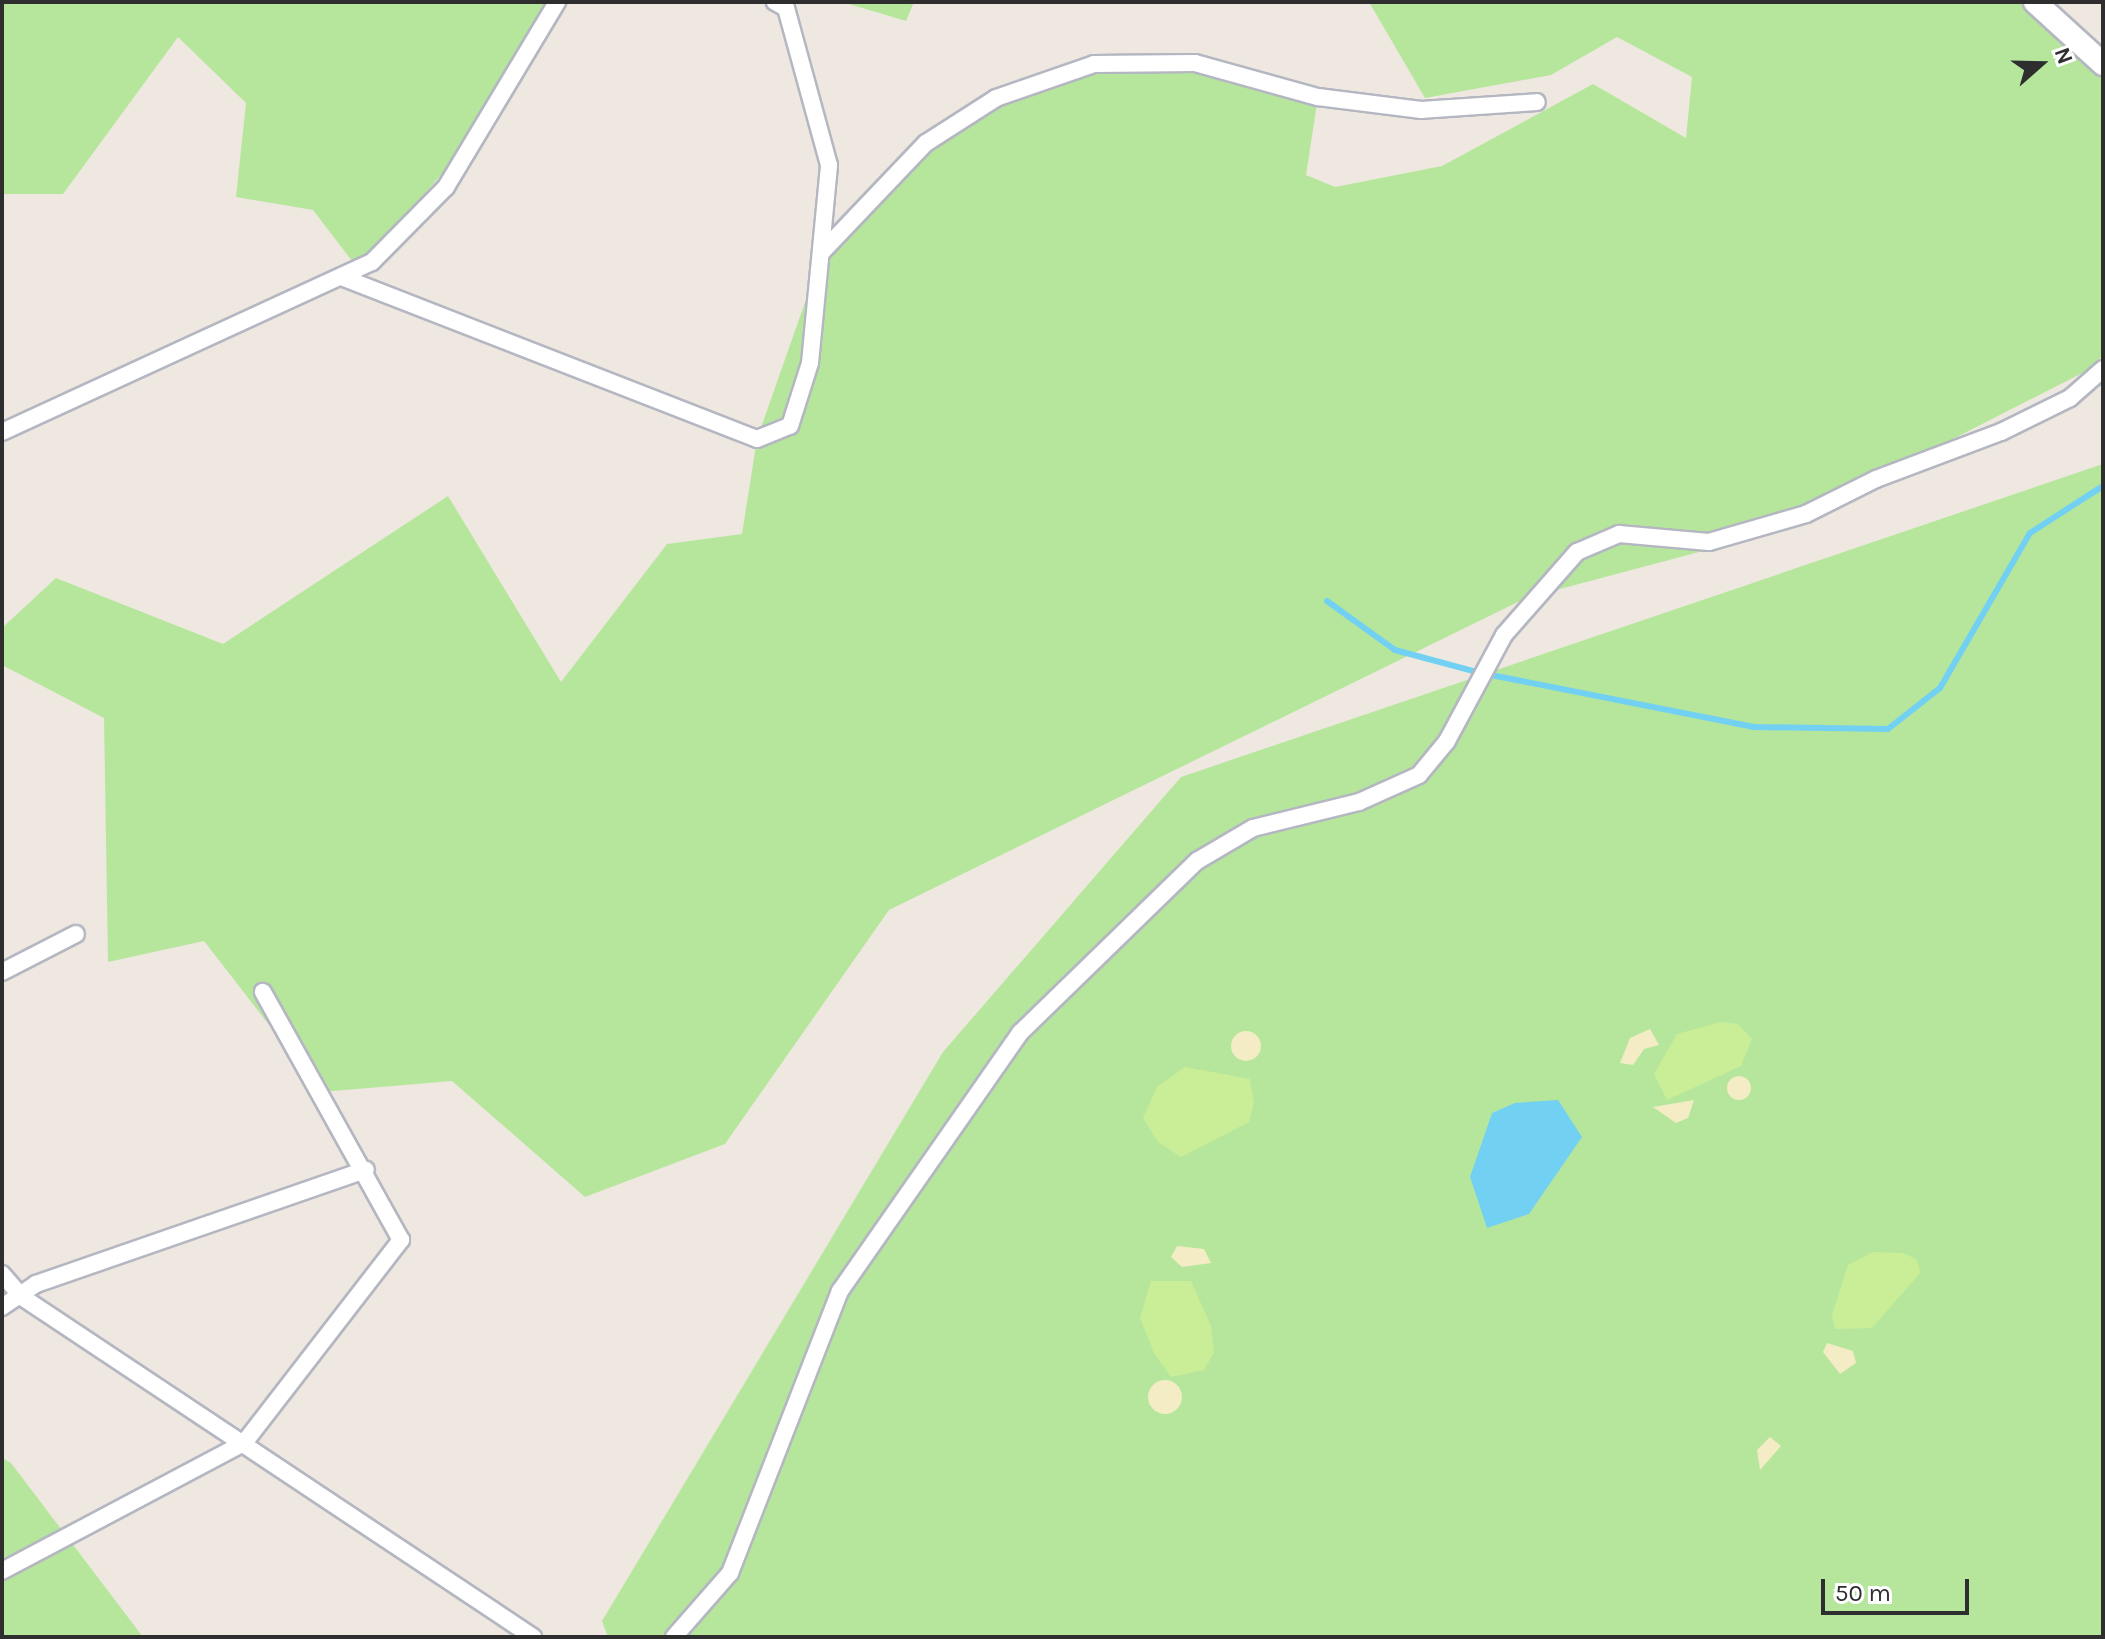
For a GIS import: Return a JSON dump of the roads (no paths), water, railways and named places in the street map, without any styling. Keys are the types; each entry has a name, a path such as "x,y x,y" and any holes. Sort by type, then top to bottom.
{"main road":[{"path":"2035,2 2103,64"}],"street":[{"path":"2,432 344,278 413,227 446,187 557,2"},
{"path":"344,278 757,439 790,426 799,412 823,251 829,165 784,4"},
{"path":"823,251 926,143 996,98 1094,64 1195,63 1318,97 1421,110 1537,102"},
{"path":"674,1637 730,1573 840,1291 1020,1033 1197,861 1253,828 1359,802 1419,775 1447,741 1504,635 1577,552 1619,534 1709,542 1806,514 1876,479 2001,432 2070,398 2103,369"},
{"path":"2,972 76,934"},
{"path":"2,1571 244,1443 401,1240 366,1170 263,992"},
{"path":"2,1307 22,1297 36,1284 366,1170"},
{"path":"2,1274 22,1297 533,1637"}],"water":[{"path":"1558,1100 1582,1137 1529,1214 1487,1228 1470,1177 1492,1113 1515,1103"}],"waterway":[{"path":"1327,601 1395,650 1481,673 1753,727 1888,729 1940,688 2030,533 2103,486"}]}
